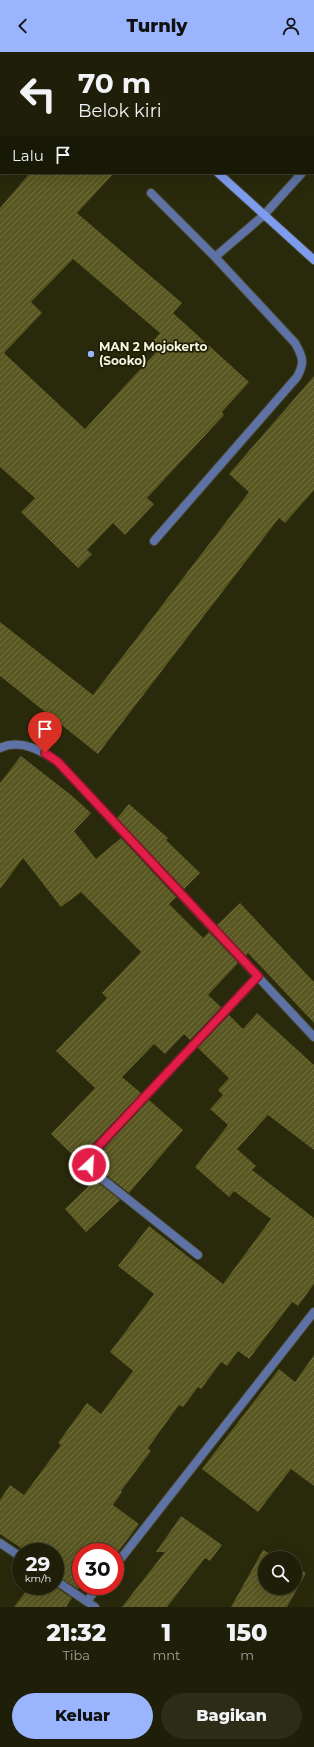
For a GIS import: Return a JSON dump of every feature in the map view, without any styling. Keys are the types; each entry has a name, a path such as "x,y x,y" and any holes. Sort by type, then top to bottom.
{"main road":[{"path":"219,174 314,260"}],"street":[{"path":"214,257 264,215 301,174"},
{"path":"151,193 295,343 302,355 302,367 297,377 154,541"},
{"path":"0,748 17,744 31,747 45,753 58,762 314,1037"},
{"path":"198,1255 91,1170 89,1159 92,1153 258,976"},
{"path":"124,1555 314,1312"},
{"path":"0,1543 12,1551"},
{"path":"64,1586 96,1607"},
{"path":"87,1601 92,1595"}],"building":[{"path":"29,174 113,174 77,213 182,303 173,313 249,382 222,412 224,415 147,498 154,504 125,535 113,523 87,550 92,554 78,568 21,512 35,498 0,467 0,208","holes":["73,259 160,333 152,342 159,349 85,429 4,353 42,313 31,302"]},
{"path":"314,376 314,490 285,523 279,518 98,754 0,676 0,622 93,695 249,492 229,474"},
{"path":"21,756 71,795 91,813 74,831 96,859 121,838 176,897 169,904 203,938 209,932 238,963 208,995 221,1007 190,1040 184,1034 165,1054 154,1044 122,1077 141,1093 88,1149 84,1158 84,1166 51,1134 95,1088 56,1051 107,998 102,993 141,952 81,892 61,907 23,858 0,889 0,783"},
{"path":"129,804 168,838 166,840 200,873 184,889 117,818"},
{"path":"240,903 314,982 314,1023 248,953 246,956 217,925"},
{"path":"257,1013 314,1065 314,1150 268,1115 237,1149 256,1166 252,1170 314,1218 314,1284 298,1306 292,1302 249,1359 238,1351 227,1366 221,1362 201,1389 198,1387 183,1407 179,1405 148,1448 151,1451 121,1491 122,1492 113,1505 139,1524 124,1544 72,1543 72,1585 64,1580 64,1543 14,1543 0,1534 0,1500 10,1485 24,1495 61,1445 58,1443 87,1403 101,1414 133,1371 110,1352 154,1294 118,1266 149,1226 223,1284 271,1219 234,1191 229,1197 195,1167 228,1125 210,1109 223,1095 218,1090 229,1078 198,1048 229,1015 243,1029"},
{"path":"149,1100 183,1130 129,1193 96,1167 95,1161 97,1156"},
{"path":"95,1180 120,1200 86,1232 65,1209"},
{"path":"314,1355 314,1486 291,1469 258,1512 202,1469 279,1369 295,1382"},
{"path":"181,1516 222,1545 210,1561 205,1558 167,1607 122,1607 165,1552 156,1552"},
{"path":"258,1559 258,1595 294,1595 287,1607 231,1607"},
{"path":"302,1571 306,1573 302,1580"},
{"path":"64,1593 72,1598 66,1607 14,1607 23,1595 64,1595"}],"place":[{"name":"MAN 2 Mojokerto (Sooko)","path":"91,354"}],"route":[{"path":"45,753 58,762 258,976 92,1153 89,1159 89,1165"}]}
